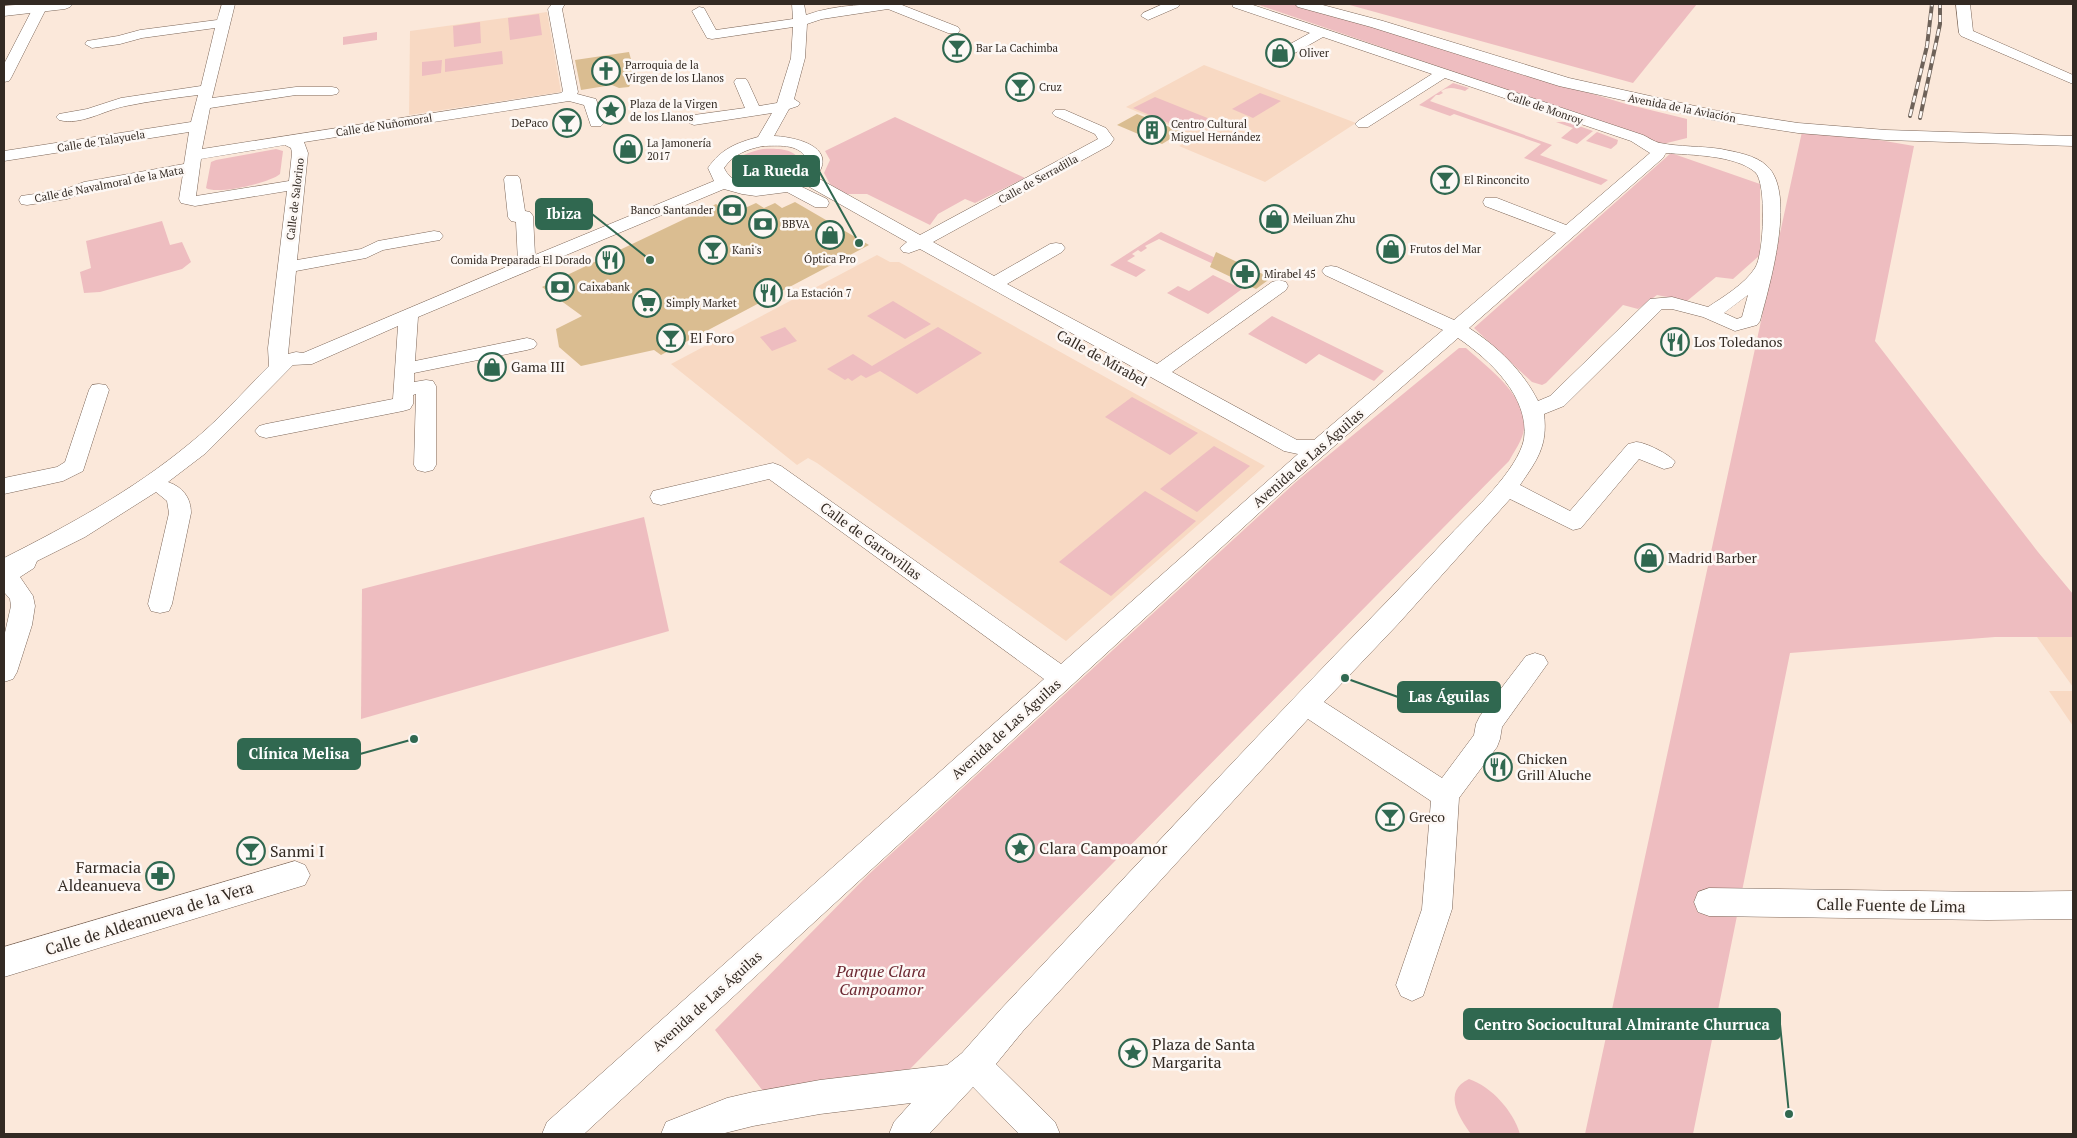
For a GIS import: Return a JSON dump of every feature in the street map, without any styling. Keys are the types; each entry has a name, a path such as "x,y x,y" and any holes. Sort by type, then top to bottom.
{"main road":[{"path":"4,6 24,4"},
{"path":"4,11 38,5 65,4"},
{"name":"Avenida de la Aviación","path":"1304,4 1377,24 1565,82 1713,115 1798,128 1876,134 2045,141 2073,140"},
{"name":"Avenida de la Aviación","path":"1328,4 1593,81 1660,97 1752,114 1861,125 2073,129"},
{"path":"2045,141 2073,146"}],"street":[{"name":"Calle de Navalmoral de la Mata","path":"228,4 198,126 187,199 188,201 296,185"},
{"path":"558,4 555,9 570,94 591,102 596,123"},
{"path":"798,4 808,14"},
{"path":"699,11 712,35 808,14 893,4 953,30"},
{"path":"1148,16 1173,4"},
{"name":"Calle de Monroy","path":"1238,4 1651,145 1707,151 1760,167 1765,172 1771,194 1768,257 1765,268"},
{"path":"1963,4 1966,33 1974,39 2073,80"},
{"path":"4,78 38,5"},
{"path":"787,142 789,104 808,14"},
{"path":"92,44 120,40 140,34 222,23"},
{"path":"1288,51 1322,32"},
{"path":"1363,124 1443,73"},
{"path":"741,82 754,111"},
{"path":"64,117 87,114 121,102 332,90"},
{"name":"Calle de Nuñomoral","path":"192,162 286,140 570,94"},
{"path":"694,120 789,104"},
{"path":"763,141 789,104"},
{"name":"Calle de Serradilla","path":"913,246 1104,142 1106,139 1101,131 1060,113"},
{"name":"Calle de Talayuela","path":"4,156 198,126"},
{"name":"Calle de Salorino","path":"286,140 295,143 300,149 278,348 292,367"},
{"path":"763,141 787,142 804,147 813,153 816,163 814,170 806,178 789,186 760,191 742,190 724,183 718,177 716,168 722,158 736,148 763,141"},
{"name":"Avenida de Las Águilas","path":"560,1134 1292,471 1655,158 1658,152 1651,145"},
{"name":"Calle de Navalmoral de la Mata","path":"27,200 67,194 84,187 192,162"},
{"name":"Calle de Mirabel","path":"806,178 913,246 1282,456 1289,463 1292,471"},
{"path":"512,179 517,217 524,216 527,265"},
{"path":"6,579 16,567 39,556 69,535 112,511 172,469 292,367 409,314 724,183"},
{"name":"Calle de Mirabel","path":"789,186 994,284 1292,446 1319,448"},
{"path":"1491,202 1568,232"},
{"path":"287,267 366,253 378,246 434,236"},
{"path":"994,284 1056,248"},
{"path":"1532,411 1556,401 1657,303 1672,303 1710,313 1735,325 1750,321 1765,268"},
{"path":"1710,313 1725,306 1765,268"},
{"path":"906,1134 1390,616 1507,488 1528,456 1534,441 1535,428 1532,411 1521,387 1493,356 1458,329 1331,271"},
{"name":"Calle de Mirabel","path":"1158,373 1279,286"},
{"path":"266,431 403,404 409,314"},
{"path":"404,369 526,344"},
{"path":"6,579 74,545 165,489 215,447 276,387 292,367"},
{"path":"404,390 426,386 425,466"},
{"path":"4,486 63,473 75,466 99,390"},
{"path":"1507,488 1573,522 1636,449 1664,462"},
{"name":"Calle de Garrovillas","path":"661,496 773,471 1062,678"},
{"path":"160,604 180,513 180,502 176,494 165,489"},
{"path":"4,672 22,614 22,600 6,579"},
{"path":"1412,985 1437,909 1444,795 1487,738 1489,724 1535,663"},
{"path":"1306,704 1444,795"},
{"name":"Calle de Aldeanueva de la Vera","path":"4,962 295,874"},
{"name":"Calle Fuente de Lima","path":"1709,902 1987,906 2073,905"},
{"path":"678,1134 727,1115 964,1073 1044,1134"}],"shaded area":[{"path":"547,12 561,92 409,115 410,31"},
{"path":"1204,65 1356,123 1265,182 1179,146 1195,136 1126,107"},
{"path":"877,255 890,262 899,262 1265,466 1066,641 817,463 808,458 797,465 671,364"},
{"path":"2037,637 2073,637 2073,687"},
{"path":"2049,691 2073,691 2073,726"}],"green space":[{"path":"1256,4 1295,4 1314,9 1626,104 1687,119 1687,138 1663,144"},
{"path":"1346,4 1697,4 1633,83"},
{"path":"539,14 542,35 510,40 508,18"},
{"path":"480,22 481,43 454,47 453,26"},
{"path":"377,32 377,40 343,45 343,37"},
{"path":"502,51 503,64 445,72 445,59"},
{"path":"442,60 441,73 422,76 422,62"},
{"path":"1453,83 1469,88 1465,91 1447,88 1441,91 1443,93 1436,95 1430,101 1552,145 1540,155 1608,180 1601,185 1524,158 1541,144 1454,114 1450,116 1419,105"},
{"path":"1260,93 1281,101 1253,118 1232,109"},
{"path":"1155,97 1210,119 1188,131 1133,108"},
{"path":"895,117 1025,178 975,203 965,199 938,214 930,225 867,194 845,194 830,184 824,173 830,160 825,151"},
{"path":"1556,122 1568,122 1593,131 1577,144 1561,138 1573,128"},
{"path":"1803,127 1914,146 1875,341 2038,552 2073,594 2073,637 1995,637 1790,653 1693,1134 1585,1134"},
{"path":"1597,132 1618,140 1617,144 1611,149 1586,141"},
{"path":"276,149 283,151 280,174 266,181 231,189 212,190 206,188 211,162"},
{"path":"763,149 781,149 792,152 799,160 799,166 786,177 771,181 756,181 743,177 735,171 734,163 743,156"},
{"path":"1671,153 1760,184 1760,255 1733,279 1716,277 1687,301 1657,295 1638,309 1623,305 1546,383 1542,385 1532,382 1474,328"},
{"path":"162,221 170,245 182,242 191,262 182,269 100,292 84,293 80,272 91,268 86,241"},
{"path":"1161,232 1228,264 1222,268 1159,239 1145,246 1147,248 1141,252 1138,250 1132,254 1135,256 1127,261 1146,270 1136,277 1110,265"},
{"path":"1213,275 1242,289 1208,314 1167,293 1178,286 1189,291"},
{"path":"893,301 931,324 905,339 867,316"},
{"path":"1272,316 1384,371 1374,381 1319,354 1306,364 1248,334"},
{"path":"785,327 797,341 772,351 760,337"},
{"path":"938,327 982,353 917,394 880,371 866,378 861,375 852,381 848,378 845,380 827,369 853,354 872,366"},
{"name":"Parque Clara Campoamor","path":"1459,348 1466,348 1495,373 1513,394 1519,405 1524,429 1509,461 910,1069 763,1091 715,1030 868,875 1297,481"},
{"path":"1132,397 1198,433 1170,455 1105,417"},
{"path":"1214,446 1250,466 1197,512 1160,489"},
{"path":"1145,491 1196,521 1111,596 1059,562"},
{"path":"644,517 669,631 361,719 362,589"},
{"path":"1469,1079 1486,1088 1500,1101 1517,1125 1520,1134 1471,1134 1455,1105 1456,1090"}],"building":[{"name":"Parroquia de la Virgen de los Llanos","path":"629,52 637,82 631,83 629,87 619,88 612,85 581,90 575,60"},
{"name":"Centro Cultural Miguel Hernández","path":"1137,114 1182,132 1162,144 1117,125"},
{"path":"795,202 869,245 661,355 654,350 581,366 559,347 556,329 582,316 542,287 716,204 724,209 736,203 745,208 756,203 764,208 775,203 782,208"},
{"name":"Mirabel 45","path":"1216,252 1271,278 1256,289 1210,267"}],"railway":[{"path":"1910,116 1927,46 1932,4"},
{"path":"1920,118 1940,24 1940,4"}],"place":[{"name":"Bar La Cachimba","path":"957,48"},
{"name":"Oliver","path":"1280,53"},
{"name":"Parroquia de la Virgen de los Llanos","path":"606,71"},
{"name":"Cruz","path":"1020,87"},
{"name":"Plaza de la Virgen de los Llanos","path":"611,110"},
{"name":"DePaco","path":"567,123"},
{"name":"Centro Cultural Miguel Hernández","path":"1152,130"},
{"name":"La Jamonería 2017","path":"628,149"},
{"name":"El Rinconcito","path":"1445,180"},
{"name":"Banco Santander","path":"732,210"},
{"name":"Meiluan Zhu","path":"1274,219"},
{"name":"BBVA","path":"763,224"},
{"name":"Óptica Pro","path":"830,235"},
{"name":"La Rueda","path":"859,243"},
{"name":"Frutos del Mar","path":"1391,249"},
{"name":"Kani's","path":"713,250"},
{"name":"Comida Preparada El Dorado","path":"610,260"},
{"name":"Ibiza","path":"650,260"},
{"name":"Mirabel 45","path":"1245,274"},
{"name":"Caixabank","path":"560,287"},
{"name":"La Estación 7","path":"768,293"},
{"name":"Simply Market","path":"647,303"},
{"name":"El Foro","path":"671,338"},
{"name":"Los Toledanos","path":"1675,342"},
{"name":"Gama III","path":"492,367"},
{"name":"Madrid Barber","path":"1649,558"},
{"name":"Las Águilas","path":"1345,678"},
{"name":"Clínica Melisa","path":"414,739"},
{"name":"Chicken Grill Aluche","path":"1498,767"},
{"name":"Greco","path":"1390,817"},
{"name":"Clara Campoamor","path":"1020,848"},
{"name":"Sanmi I","path":"251,851"},
{"name":"Farmacia Aldeanueva","path":"160,876"},
{"name":"Plaza de Santa Margarita","path":"1133,1053"},
{"name":"Centro Sociocultural Almirante Churruca","path":"1789,1114"}]}
